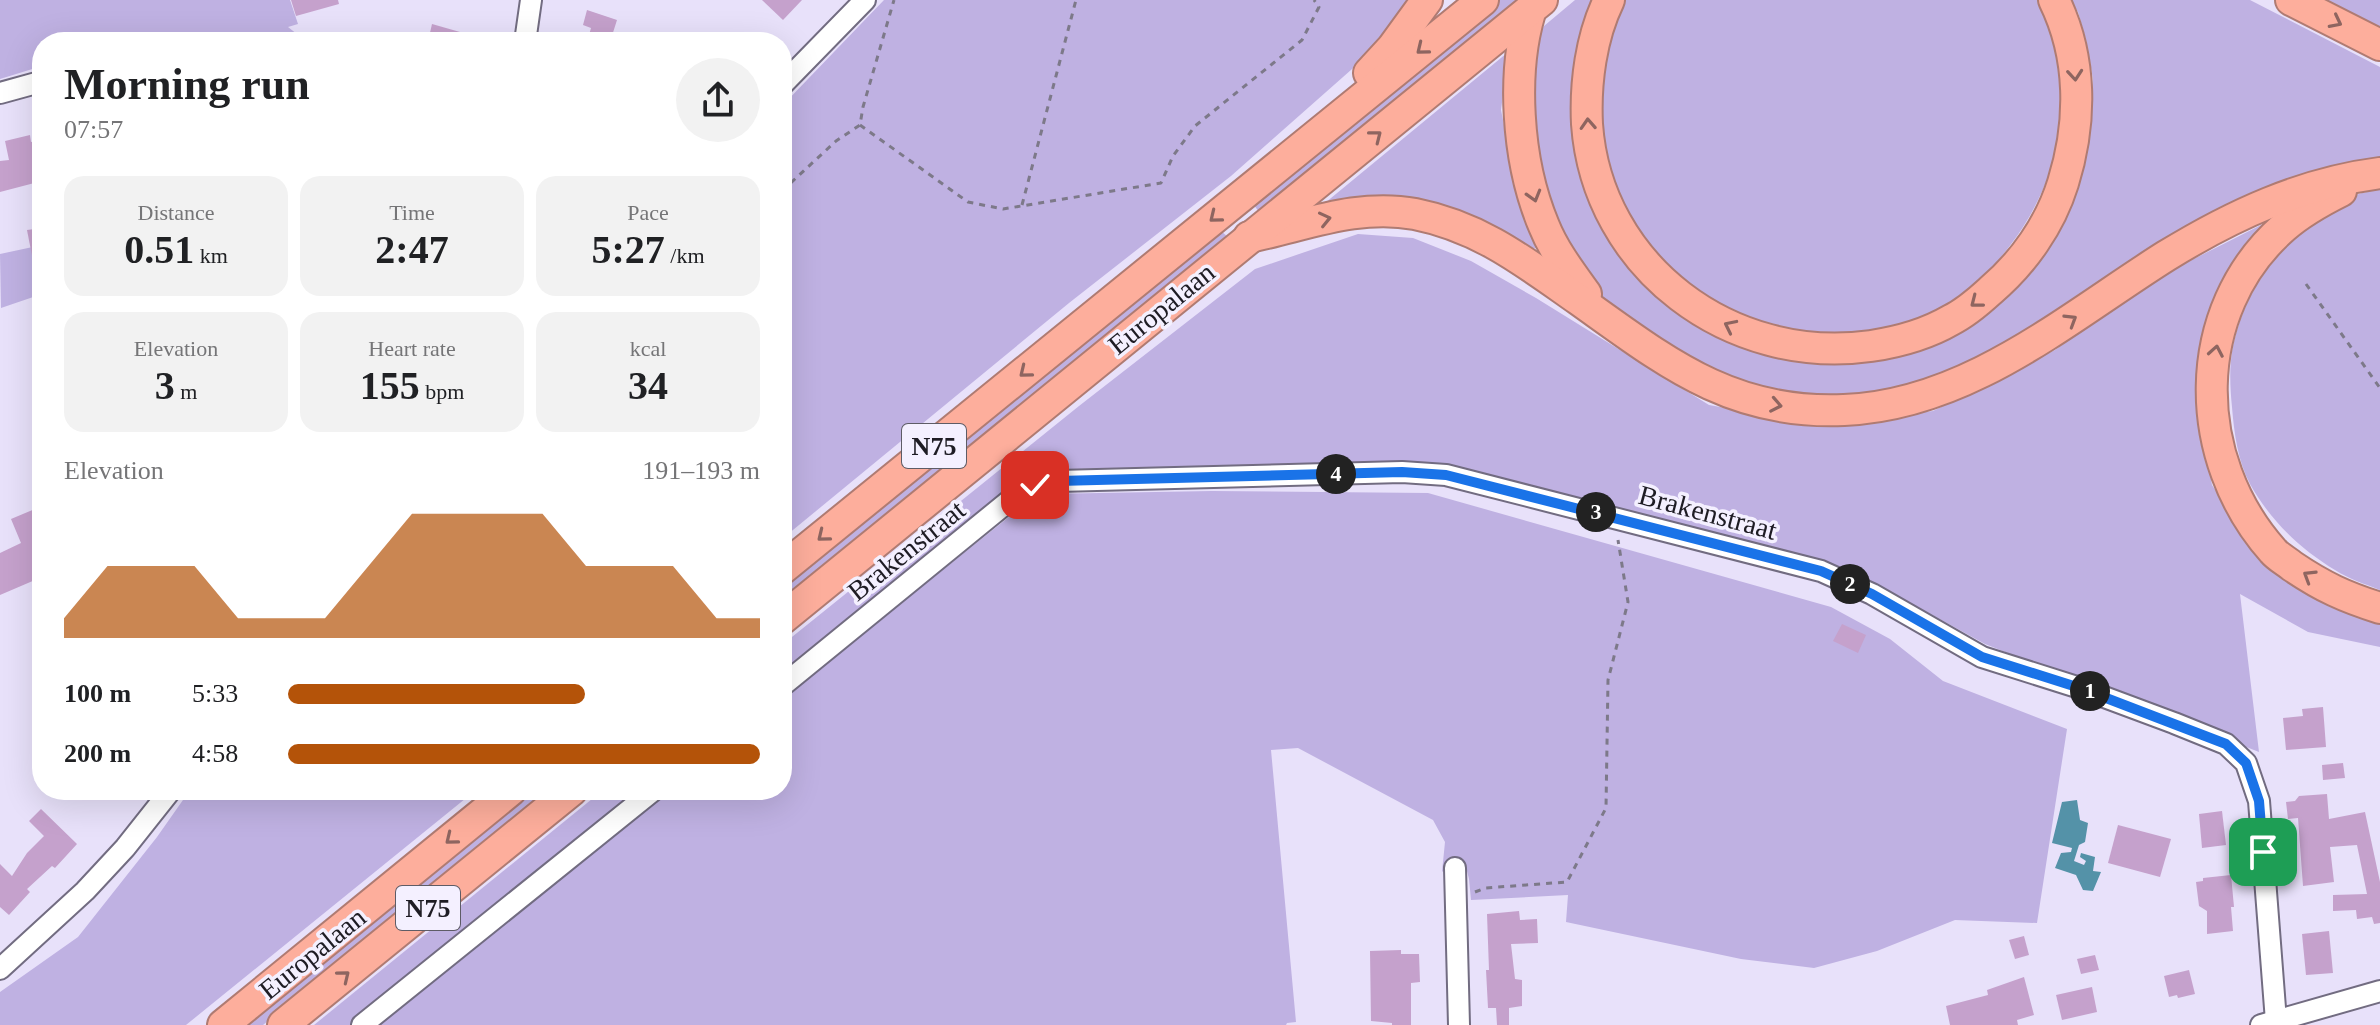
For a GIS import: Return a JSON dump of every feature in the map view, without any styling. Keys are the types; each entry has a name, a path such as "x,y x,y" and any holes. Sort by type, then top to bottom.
{"highway":[{"path":"1275,167 1311,121 1373,70 1427,0"},
{"name":"Europalaan","path":"792,561 1483,0"},
{"path":"1609,0 1598,31 1586,88 1589,147 1595,177 1613,217 1638,255 1671,290 1700,310 1751,336 1827,349 1905,339 1953,320 1997,285 2029,251 2060,192 2075,120 2076,70 2062,17 2054,0"},
{"path":"2291,0 2380,45"},
{"path":"1536,3 1521,64 1519,92 1519,123 1530,186 1545,230 1602,315"},
{"name":"Europalaan","path":"792,611 1536,3"},
{"path":"1249,237 1353,212 1415,214 1461,229 1510,251 1697,380 1737,396 1775,406 1820,410 1864,409 1933,392 1999,363 2167,256 2216,227 2264,204 2323,184 2380,174"},
{"path":"2380,174 2296,217 2257,256 2228,307 2219,334 2211,396 2214,435 2230,485 2274,553 2345,597 2380,608"},
{"name":"Europalaan","path":"223,1025 499,800"},
{"name":"Europalaan","path":"283,1025 560,800"}],"street":[{"path":"526,32 531,0"},
{"path":"792,75 865,0"},
{"path":"0,93 32,84"},
{"name":"Brakenstraat","path":"792,678 1020,492 1035,485 1058,481 1402,472 1446,475 1821,571 1872,594 1982,657 2080,688 2226,744 2246,763 2259,801 2268,1023"},
{"path":"0,969 85,891 163,800"},
{"path":"362,1025 642,800"},
{"path":"1455,868 1459,1025"},
{"path":"2268,1023 2380,991"}],"path":[{"path":"792,182 836,141 860,125 894,0"},
{"path":"1022,205 1076,0"},
{"path":"860,125 968,202 1003,209 1161,183 1173,156 1195,126 1302,40 1319,7 1314,0"},
{"path":"2306,284 2380,388"},
{"path":"1473,893 1485,888 1567,882 1606,808 1608,680 1628,602 1618,539 1622,518"}],"shaded area":[{"path":"0,0 290,0 298,24 288,27 294,32 32,32 32,69 0,79"},
{"path":"884,0 1412,0 1360,62 1231,176 1069,303 792,531 792,96"},
{"path":"1500,0 1519,0 1259,212 1251,201"},
{"path":"1575,0 1599,0 1580,158 1589,197 1607,234 1784,353 1985,315 2087,139 2093,79 2086,40 2071,0 2250,0 2380,67 2380,161 2111,280 1951,376 1900,392 1822,396 1741,387 1668,353 1598,297 1566,248 1533,152 1534,43 1544,26"},
{"path":"1623,0 2040,0 2062,82 2062,121 2053,162 2028,220 2000,259 1959,298 1904,325 1855,334 1810,334 1786,330 1716,305 1695,291 1648,243 1634,225 1613,186 1601,137 1599,90 1602,60"},
{"path":"2322,0 2380,0 2380,27"},
{"path":"1507,53 1501,110 1510,155 1539,248 1526,249 1455,217 1399,199 1366,196 1325,203"},
{"path":"2380,189 2380,590 2340,573 2310,553 2287,533 2258,497 2242,466 2237,447 2230,376 2232,354 2246,305 2281,252 2312,224 2353,196"},
{"path":"2265,223 2274,227 2209,323 2196,391 2212,485 2266,566 2322,601 2380,617 2380,647 2308,632 2240,594 2259,752 1985,644 1865,578 1671,523 1440,467 1044,476 792,669 792,637 1255,269 1358,234 1413,238 1471,261 1709,405 1820,425 1933,411 2055,350 2156,278"},
{"path":"1219,229 1230,239 792,595 792,574"},
{"path":"32,247 32,297 1,308 0,254"},
{"path":"1212,491 1428,493 1831,607 1890,639 1943,681 2067,729 2037,923 1955,920 1877,951 1814,968 1741,959 1566,922 1568,895 1471,900 1466,867 1446,868 1442,872 1445,842 1433,820 1298,748 1271,750 1296,1022 1286,1025 372,1025 654,800 792,800 792,690 1024,505 1043,494"},
{"path":"183,800 464,800 186,1025 0,1025 0,992 78,937"},
{"path":"518,800 540,800 263,1025 238,1025"},
{"path":"591,800 632,800 351,1025 314,1025"}],"water":[{"path":"2077,800 2080,820 2088,823 2085,842 2079,845 2074,861 2084,865 2086,861 2080,857 2081,853 2095,857 2093,871 2101,872 2093,891 2083,890 2076,875 2055,868 2061,853 2071,852 2072,848 2052,843 2062,802"}],"building":[{"path":"291,0 338,0 339,4 296,16"},
{"path":"762,0 802,0 783,20"},
{"path":"587,10 617,20 613,32 590,32 591,28 583,25"},
{"path":"432,24 460,32 430,32"},
{"path":"30,135 32,184 0,192 0,161 9,160 5,141"},
{"path":"32,229 32,256 27,230"},
{"path":"32,510 32,581 0,595 0,553 21,543 11,519"},
{"path":"1842,624 1866,635 1858,653 1833,641"},
{"path":"2323,707 2326,747 2286,750 2283,718 2303,716 2302,709"},
{"path":"2343,763 2345,778 2323,780 2322,765"},
{"path":"2327,794 2329,819 2365,812 2380,882 2380,923 2374,924 2372,917 2357,919 2356,910 2333,911 2333,895 2367,894 2357,845 2330,847 2334,882 2303,886 2298,818 2288,819 2286,802 2295,801 2299,796"},
{"path":"41,809 77,844 55,868 52,866 27,889 30,892 9,915 0,907 0,864 12,876 27,853 44,836 29,821"},
{"path":"2222,811 2226,845 2202,848 2199,814"},
{"path":"2118,825 2171,839 2160,877 2108,863"},
{"path":"2231,875 2233,931 2207,934 2207,911 2199,906 2196,882 2203,881 2203,878"},
{"path":"1519,911 1520,920 1537,919 1538,943 1511,944 1515,979 1522,980 1522,1006 1509,1008 1509,1025 1497,1025 1496,1008 1488,1008 1487,914"},
{"path":"2329,931 2333,973 2306,975 2302,934"},
{"path":"2024,936 2029,955 2015,959 2009,940"},
{"path":"1401,950 1401,954 1419,954 1420,982 1411,983 1411,1025 1371,1021 1370,951"},
{"path":"2095,955 2099,970 2081,974 2077,959"},
{"path":"2189,970 2195,994 2169,997 2164,976"},
{"path":"2024,977 2034,1015 2017,1020 2018,1025 1950,1025 1946,1006 1988,995 1987,990"},
{"path":"2092,987 2097,1012 2062,1020 2056,995"}],"route":[{"path":"1035,485 1058,481 1402,472 1446,475 1821,571 1872,594 1982,657 2080,688 2226,744 2246,763 2259,801 2263,852"}]}
